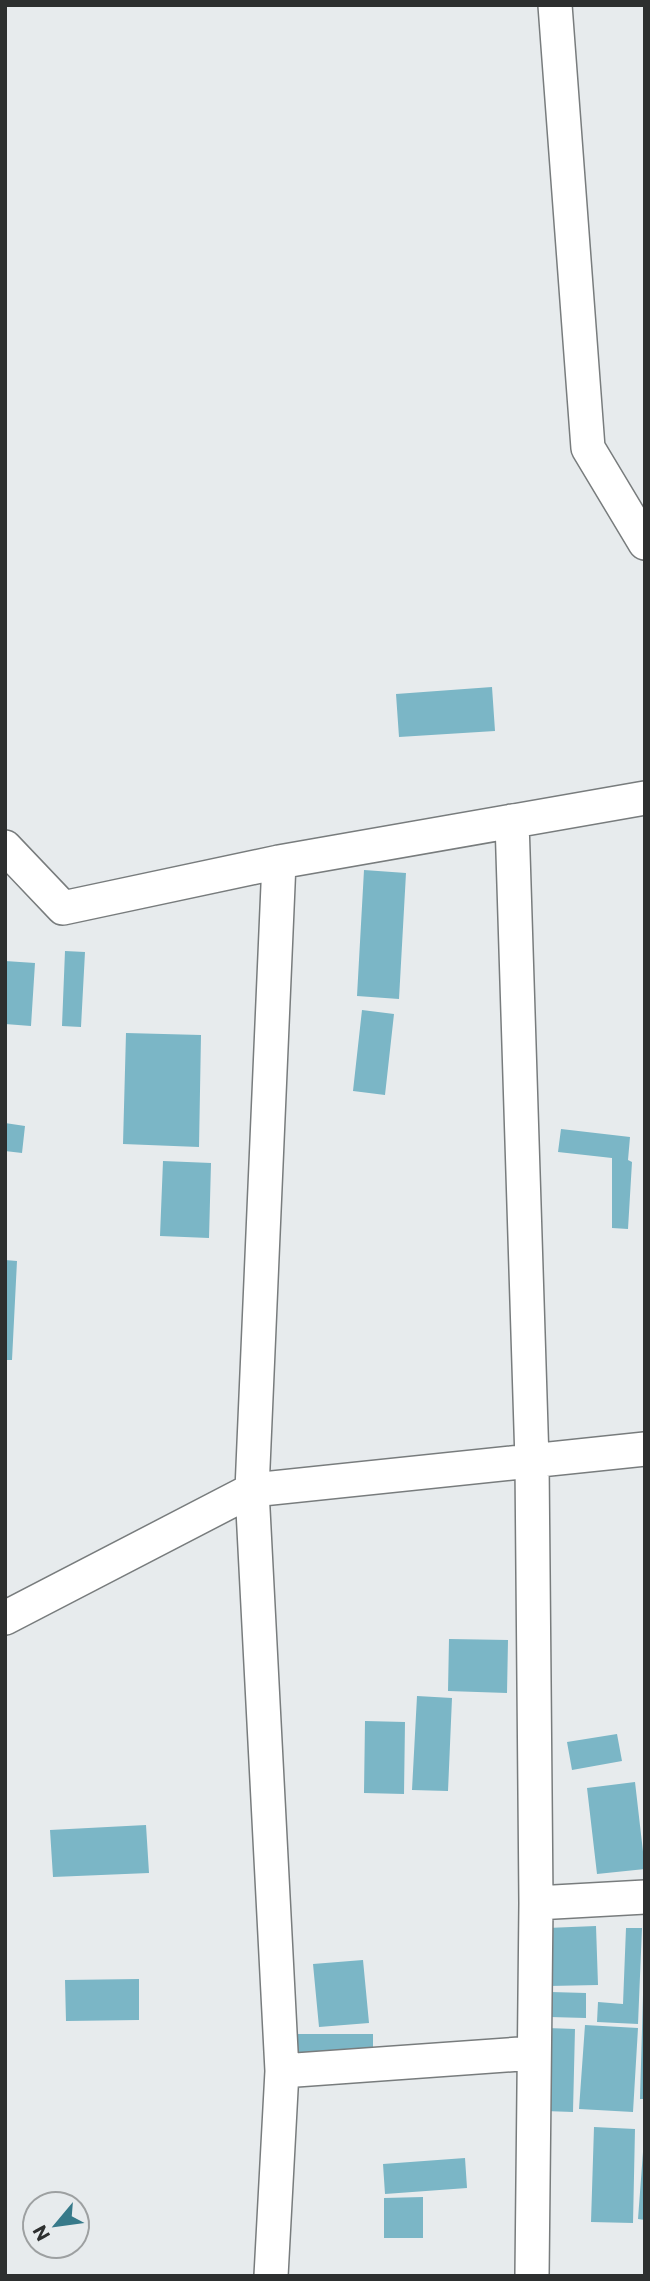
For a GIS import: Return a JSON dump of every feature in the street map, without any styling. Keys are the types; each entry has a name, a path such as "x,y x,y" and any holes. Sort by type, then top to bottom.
{"street":[{"path":"555,5 588,448 645,542"},
{"path":"5,847 63,908 279,862 645,798"},
{"path":"512,821 532,1461 536,1902 532,2276"},
{"path":"271,2276 282,2071 252,1490 279,862"},
{"path":"5,1618 252,1490 645,1449"},
{"path":"536,1902 645,1897"},
{"path":"282,2071 534,2053"}],"building":[{"path":"492,687 495,731 399,737 396,694"},
{"path":"364,870 406,873 399,999 357,996"},
{"path":"65,951 85,952 81,1027 62,1026"},
{"path":"5,961 35,963 31,1026 5,1024"},
{"path":"362,1010 394,1014 385,1095 353,1091"},
{"path":"126,1033 201,1035 199,1147 123,1144"},
{"path":"5,1123 25,1126 22,1153 5,1151"},
{"path":"561,1129 630,1137 628,1160 632,1162 628,1229 612,1228 612,1158 558,1152"},
{"path":"163,1161 211,1163 209,1238 160,1236"},
{"path":"5,1260 17,1261 12,1360 5,1360"},
{"path":"449,1639 508,1640 507,1693 448,1691"},
{"path":"417,1696 452,1698 448,1791 412,1790"},
{"path":"365,1721 405,1722 404,1794 364,1793"},
{"path":"617,1734 622,1761 572,1770 567,1742"},
{"path":"635,1782 645,1869 597,1874 587,1788"},
{"path":"146,1825 149,1873 53,1877 50,1830"},
{"path":"596,1926 598,1985 549,1986 547,1928"},
{"path":"626,1928 642,1928 638,2024 597,2022 598,2002 623,2004"},
{"path":"363,1960 369,2023 319,2027 313,1964"},
{"path":"139,1979 139,2020 66,2021 65,1980"},
{"path":"551,1992 586,1993 586,2018 550,2017"},
{"path":"643,1995 645,2099 640,2099"},
{"path":"585,2025 638,2028 633,2112 579,2109"},
{"path":"547,2028 575,2029 573,2112 545,2111"},
{"path":"294,2034 373,2034 373,2059 294,2060"},
{"path":"594,2127 635,2129 633,2223 591,2222"},
{"path":"645,2152 645,2220 638,2219"},
{"path":"465,2158 467,2188 385,2194 383,2164"},
{"path":"423,2197 423,2238 384,2238 384,2198"}]}
